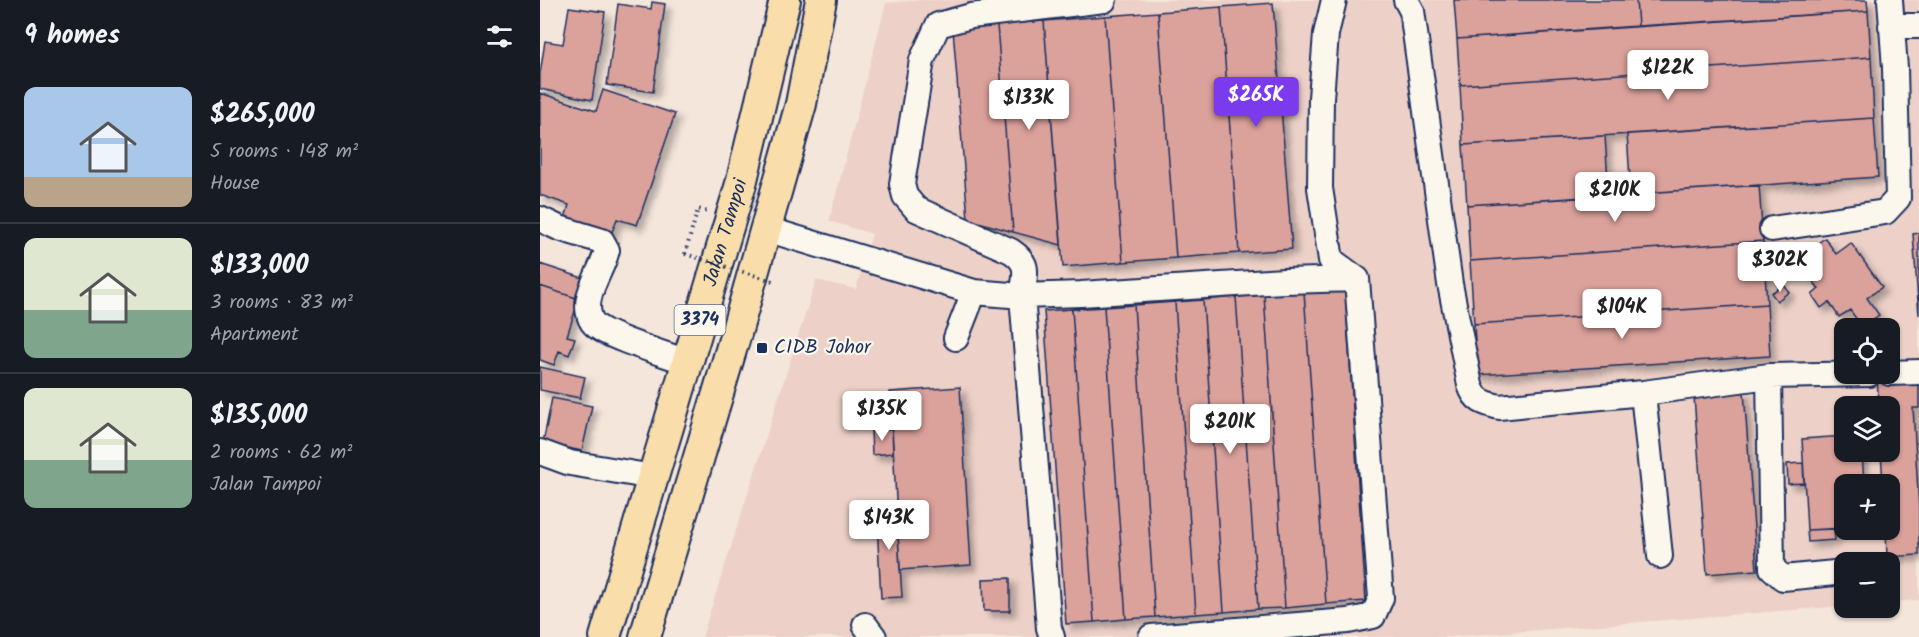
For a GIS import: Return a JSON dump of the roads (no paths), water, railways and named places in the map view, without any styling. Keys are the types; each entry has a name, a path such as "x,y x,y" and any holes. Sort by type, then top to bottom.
{"main road":[{"name":"Jalan Tampoi","path":"605,637 741,184 785,0"},
{"name":"Jalan Tampoi","path":"645,637 801,104 821,0"}],"lane":[{"path":"1052,637 1049,628 1022,296 1026,266 1021,257 916,209 905,196 903,184 922,60 938,25 971,16 1104,0"},
{"path":"1151,637 1348,621 1373,616 1381,598 1357,279 1331,260 1320,188 1323,66 1326,34 1334,0"},
{"path":"1406,0 1412,11 1450,284 1473,394 1479,401 1500,407 1643,393 1769,376 1834,375"},
{"path":"1772,229 1885,212 1898,198 1895,68 1890,0"},
{"path":"1891,26 1919,26"},
{"path":"540,219 559,228 602,241 607,250 604,264 589,296 588,309 592,322 607,333 687,362"},
{"path":"766,229 974,292 1022,296 1357,279"},
{"path":"956,338 974,292"},
{"path":"1900,373 1919,372"},
{"path":"1769,376 1772,568 1783,578 1834,573"},
{"path":"1643,393 1660,556"},
{"path":"540,452 570,463 653,477"}],"place":[{"name":"CIDB Johor","path":"762,348"}]}
